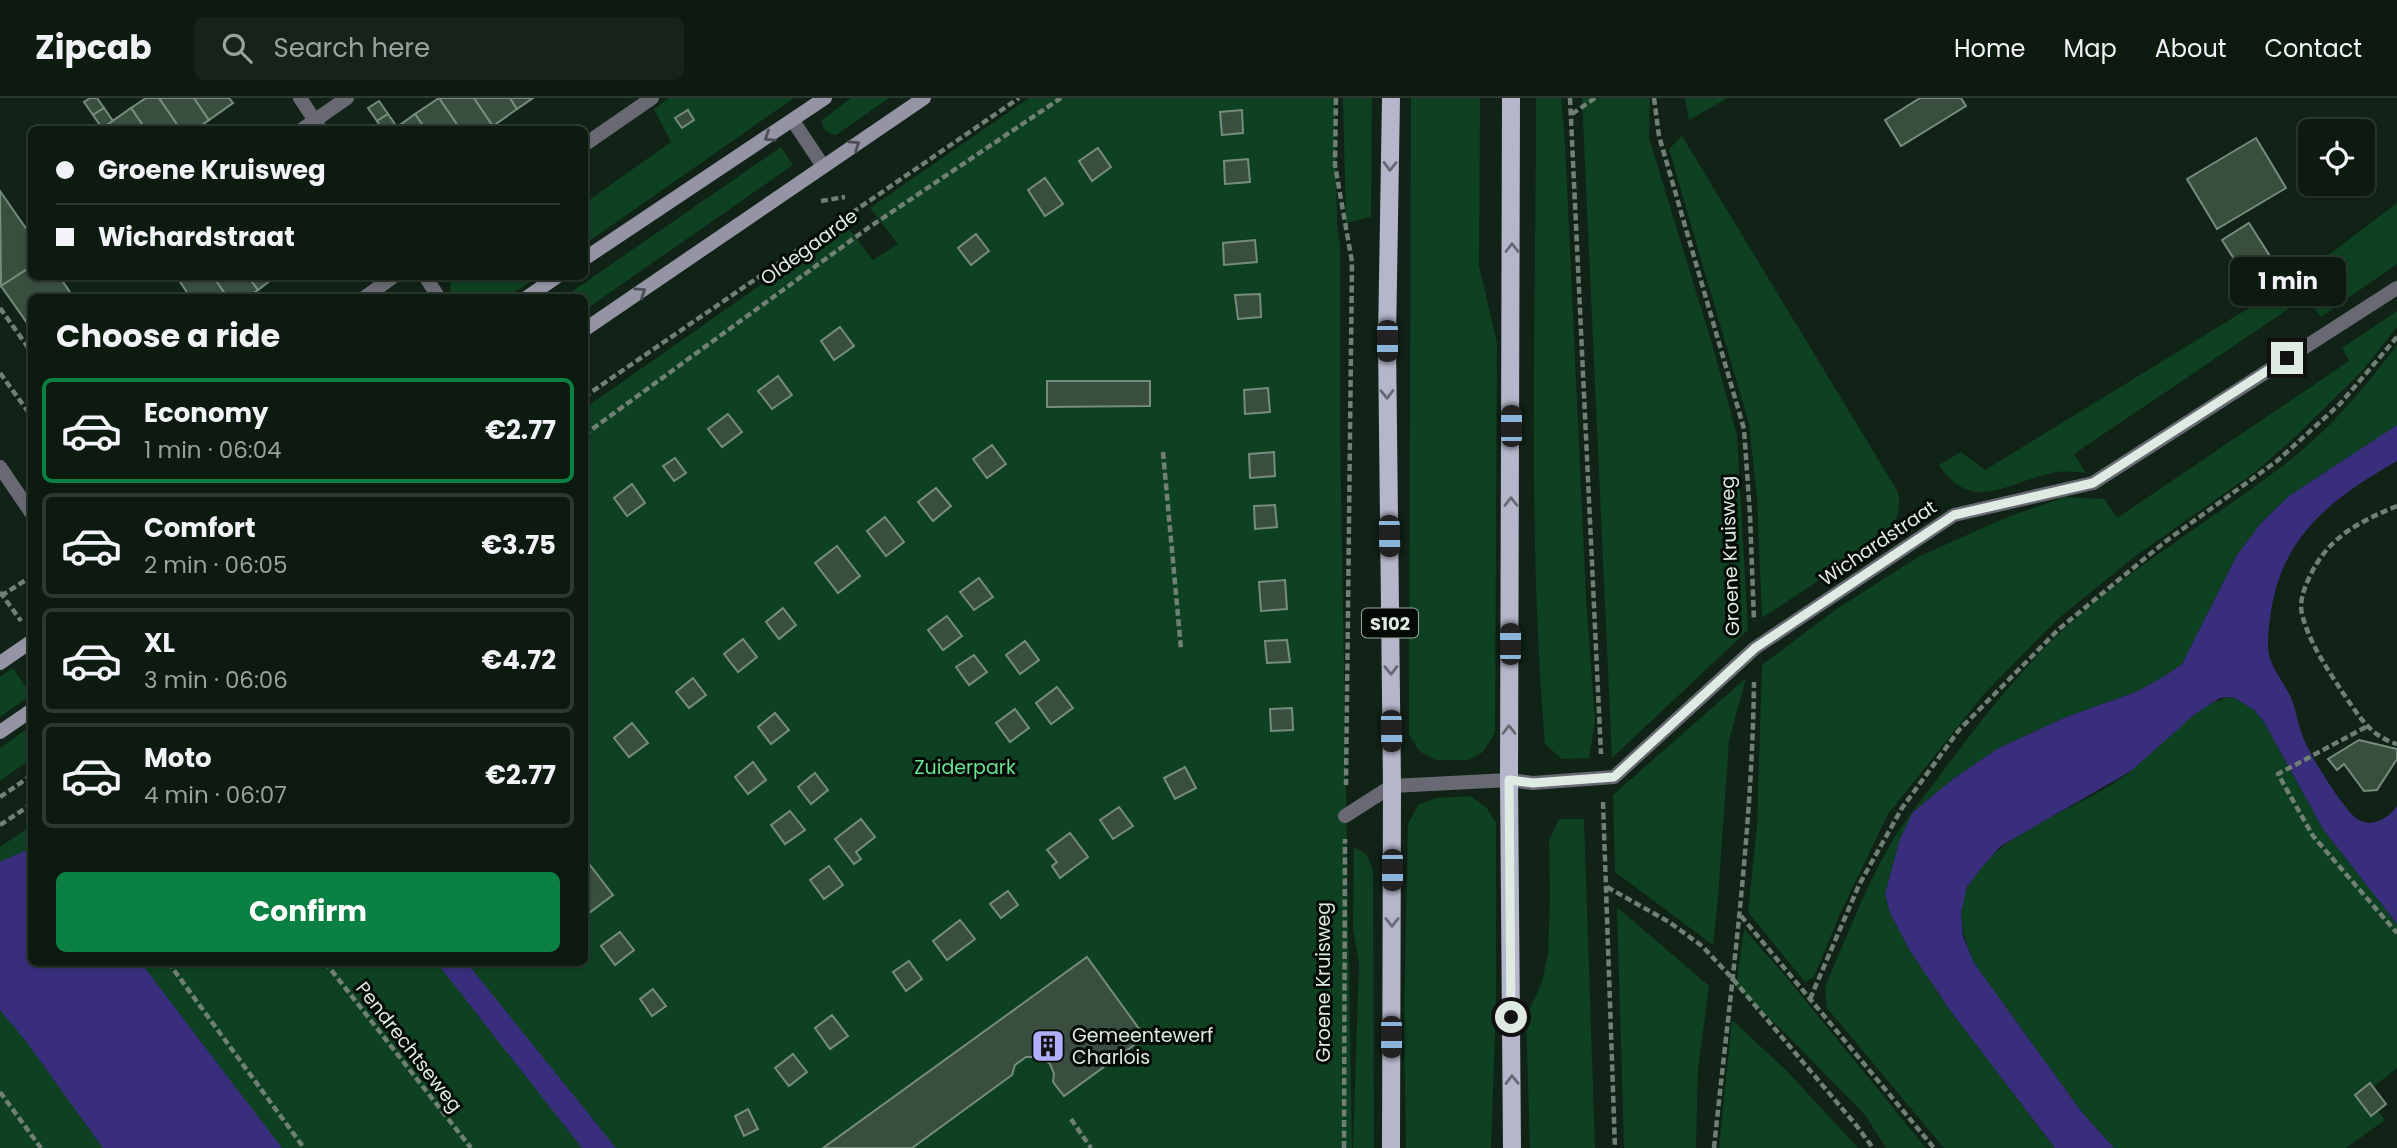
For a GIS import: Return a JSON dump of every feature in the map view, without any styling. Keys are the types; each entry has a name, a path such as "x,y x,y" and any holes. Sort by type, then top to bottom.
{"main road":[{"path":"588,256 825,98"},
{"path":"588,327 924,98"},
{"name":"S102","path":"1391,98 1387,354 1392,786 1391,1148"},
{"path":"1511,98 1509,780 1512,1148"},
{"path":"532,294 552,280"},
{"path":"0,663 28,644"},
{"path":"0,732 28,713"}],"street":[{"path":"300,98 318,125 347,98"},
{"path":"588,142 652,98"},
{"path":"793,121 823,166"},
{"path":"369,294 389,280"},
{"name":"Wichardstraat","path":"1509,780 1533,783 1614,777 1755,648 1954,515 2093,483 2397,288"},
{"path":"0,467 28,508"},
{"path":"1345,816 1392,786 1509,780"}],"path":[{"name":"Oldegaarde","path":"588,394 1019,98"},
{"name":"Oldegaarde","path":"588,432 868,228 1061,98"},
{"name":"Groene Kruisweg","path":"1336,98 1335,165 1352,262 1344,1148"},
{"path":"1570,98 1602,778 1615,1148"},
{"path":"1572,114 1595,98"},
{"name":"Groene Kruisweg","path":"1654,98 1659,136 1744,429 1750,515 1755,648 1753,758 1740,916 1714,1148"},
{"path":"0,308 28,347"},
{"path":"1810,999 1859,885 1902,808 1959,730 2059,629 2166,541 2277,461 2340,404 2397,337"},
{"path":"0,373 28,412"},
{"path":"1163,452 1181,649"},
{"path":"2397,506 2363,520 2328,547 2302,592 2301,612 2319,657 2367,727 2383,741 2397,744"},
{"path":"24,625 1,594 28,578"},
{"path":"2367,727 2278,774 2313,836 2397,933"},
{"path":"0,797 28,778"},
{"path":"0,825 28,807"},
{"path":"1606,887 1668,922 1702,946 1732,978 1873,1148"},
{"path":"1740,916 1934,1148"},
{"path":"171,966 304,1148"},
{"name":"Pendrechtseweg","path":"328,966 471,1148"},
{"path":"0,1092 41,1148"},
{"path":"1071,1119 1091,1148"}],"green space":[{"path":"669,98 794,98 588,242 588,201 671,142 654,109"},
{"path":"851,98 889,98 836,135 824,129 822,120"},
{"name":"Zuiderpark","path":"1029,98 1335,98 1337,225 1340,244 1340,430 1352,1148 0,1148 0,847 28,828 28,966 588,966 588,406 846,225 873,260 898,244 870,208"},
{"path":"1343,98 1372,98 1371,217 1346,223"},
{"path":"1411,98 1480,98 1479,266 1497,343 1495,733 1483,752 1468,760 1436,760 1419,751 1409,734"},
{"path":"1536,98 1561,98 1565,142 1586,597 1595,721 1589,758 1562,759 1545,744 1539,664 1534,502"},
{"path":"1582,98 1650,98 1649,138 1737,435 1748,630 1612,758"},
{"path":"1685,98 1728,98 1689,120"},
{"path":"1682,136 1898,492 1897,516 1884,537 1762,618 1757,497 1749,424 1669,149"},
{"path":"781,147 793,165 588,308 588,294 568,294"},
{"path":"2397,203 2397,264 2321,317 2306,297 2074,454 2086,473 2057,472 2006,488 1978,492 1965,489 1952,480 1939,465 1961,452 1985,470 2301,276"},
{"path":"451,280 533,280 512,294 452,294"},
{"path":"2397,311 2397,327 2363,370 2295,437 2255,472 2134,557 2058,619 1984,694 1888,814 1839,916 1814,977 1805,982 1748,912 1757,826 1762,665 1835,610 1918,557 2007,517 2065,497 2104,499 2117,518 2349,361 2342,348"},
{"path":"2397,345 2397,425 2289,496 2261,523 2237,555 2182,664 2136,692 2066,717 1997,749 1953,779 1913,812 1900,839 1885,894 1890,913 1910,951 1950,1010 2055,1148 1944,1148 1827,1008 1825,987 1862,901 1891,843 1909,816 1984,718 2056,636 2126,577 2301,451 2345,409"},
{"path":"13,668 28,690 28,697 0,717 0,677"},
{"path":"1746,678 1729,740 1713,945 1615,872 1613,795"},
{"path":"2233,697 2254,710 2264,722 2323,829 2397,924 2397,1068 2364,1094 2385,1120 2346,1148 2114,1148 2081,1111 1974,963 1962,925 1964,896 1981,867 1999,850 2042,822 2111,785 2131,771 2191,716 2219,700"},
{"path":"28,728 28,761 0,781 0,748"},
{"path":"1470,796 1487,808 1496,823 1496,1002 1491,1148 1406,1148 1404,1029 1408,824 1418,805 1436,798"},
{"path":"1559,819 1584,819 1595,1148 1530,1148 1526,1016 1541,985 1548,955 1549,841"},
{"path":"1354,847 1366,854 1373,870 1374,1148 1353,1148 1359,963 1353,928"},
{"path":"1617,907 1709,986 1698,1069 1696,1148 1624,1148"},
{"path":"1744,929 1926,1148 1886,1148 1865,1115 1736,987"},
{"path":"1732,1020 1787,1071 1858,1148 1719,1148"}],"shaded area":[{"path":"2397,425 2397,461 2333,504 2300,539 2287,560 2277,584 2268,641 2270,659 2292,700 2306,745 2326,780 2350,812 2367,823 2379,821 2397,806 2397,924 2323,829 2264,722 2254,710 2233,697 2220,698 2195,714 2131,771 2001,846 1967,887 1961,912 1963,936 1974,963 2081,1111 2114,1148 2055,1148 1950,1010 1910,951 1890,913 1885,894 1900,839 1913,812 1953,779 1997,749 2066,717 2136,692 2182,664 2237,555 2261,523 2289,496"},
{"path":"28,849 28,966 143,966 282,1148 103,1148 0,1010 0,862"},
{"path":"439,966 469,966 616,1148 582,1148"}],"building":[{"path":"97,98 104,108 93,115 84,102"},
{"path":"146,98 159,98 178,126 143,126 131,108"},
{"path":"159,98 194,98 209,120 201,126 178,126"},
{"path":"194,98 229,98 233,103 209,120"},
{"path":"439,98 458,126 423,126 415,114"},
{"path":"439,98 474,98 493,126 458,126"},
{"path":"474,98 510,98 517,109 493,126"},
{"path":"510,98 533,98 517,109"},
{"path":"1920,98 1961,98 1966,106 1901,146 1885,120"},
{"path":"379,101 388,114 377,121 368,108"},
{"path":"104,108 113,121 101,126 93,115"},
{"path":"131,108 143,126 108,126"},
{"path":"688,110 694,120 682,128 675,118"},
{"path":"1242,110 1243,133 1222,135 1220,112"},
{"path":"388,114 396,126 380,126 377,121"},
{"path":"415,114 423,126 398,126"},
{"path":"2256,138 2286,188 2217,229 2187,179"},
{"path":"1098,148 1111,167 1092,181 1079,161"},
{"path":"1248,159 1250,182 1225,184 1224,161"},
{"path":"1045,178 1063,204 1045,216 1028,190"},
{"path":"0,191 28,231 28,269 1,286"},
{"path":"2249,223 2275,264 2248,281 2222,240"},
{"path":"976,234 989,251 971,265 958,248"},
{"path":"1255,240 1257,262 1224,265 1223,243"},
{"path":"28,269 28,280 62,280 71,294 28,294 28,324 1,286"},
{"path":"179,280 216,280 225,294 188,294"},
{"path":"216,280 251,280 258,290 252,294 225,294"},
{"path":"251,280 271,280 258,290"},
{"path":"1260,294 1261,317 1238,319 1235,295"},
{"path":"840,327 854,346 834,360 821,341"},
{"path":"778,376 792,395 772,409 758,391"},
{"path":"1047,381 1150,381 1150,406 1047,407"},
{"path":"1268,388 1270,412 1245,414 1244,390"},
{"path":"728,414 742,432 722,447 708,429"},
{"path":"992,445 1006,464 987,478 973,459"},
{"path":"1274,452 1275,476 1250,478 1249,454"},
{"path":"675,458 686,473 674,481 663,466"},
{"path":"632,484 645,503 627,516 614,498"},
{"path":"936,488 951,506 933,521 918,502"},
{"path":"1275,505 1277,527 1255,529 1254,506"},
{"path":"885,517 904,542 886,556 867,531"},
{"path":"837,546 860,576 838,593 815,563"},
{"path":"979,578 993,597 974,610 960,592"},
{"path":"1285,580 1287,609 1261,611 1259,582"},
{"path":"783,608 796,625 779,639 766,622"},
{"path":"947,616 962,636 943,650 928,630"},
{"path":"743,639 757,657 738,672 724,654"},
{"path":"1287,640 1290,662 1267,663 1265,641"},
{"path":"1025,641 1039,660 1020,674 1006,655"},
{"path":"974,655 987,672 969,685 956,667"},
{"path":"693,678 706,695 689,708 676,692"},
{"path":"1057,687 1073,708 1051,724 1036,703"},
{"path":"1292,708 1293,730 1271,731 1270,709"},
{"path":"1015,709 1029,728 1010,742 996,723"},
{"path":"775,713 789,730 771,744 758,727"},
{"path":"632,723 648,743 629,757 614,738"},
{"path":"2359,740 2397,749 2397,759 2377,790 2364,791 2344,764 2337,770 2328,759"},
{"path":"753,762 766,780 748,794 735,777"},
{"path":"1185,767 1196,788 1175,799 1164,778"},
{"path":"815,773 828,790 811,804 798,787"},
{"path":"1119,807 1133,826 1113,839 1100,820"},
{"path":"790,811 805,830 785,844 771,825"},
{"path":"861,819 875,837 856,852 861,859 854,864 835,839"},
{"path":"1070,833 1088,857 1060,878 1052,866 1057,862 1047,850"},
{"path":"590,865 613,895 588,914"},
{"path":"829,866 843,885 824,899 810,880"},
{"path":"1008,891 1018,905 1001,918 990,904"},
{"path":"960,920 975,939 947,960 933,941"},
{"path":"620,932 634,950 615,965 601,946"},
{"name":"Gemeentewerf Charlois","path":"1087,957 1145,1037 1064,1096 1053,1082 1054,1074 1050,1064 1041,1057 1026,1057 1015,1065 1012,1075 912,1148 823,1148"},
{"path":"909,961 922,979 906,991 893,972"},
{"path":"653,989 666,1006 652,1016 640,999"},
{"path":"832,1015 848,1036 830,1049 815,1028"},
{"path":"793,1054 807,1072 789,1086 775,1068"},
{"path":"2370,1083 2386,1104 2371,1116 2355,1095"},
{"path":"748,1109 758,1129 744,1136 735,1116"}],"place":[{"name":"Gemeentewerf Charlois","path":"1048,1046"}],"route":[{"path":"1511,1017 1509,780 1533,783 1614,777 1755,648 1954,515 2093,483 2287,358"}]}
